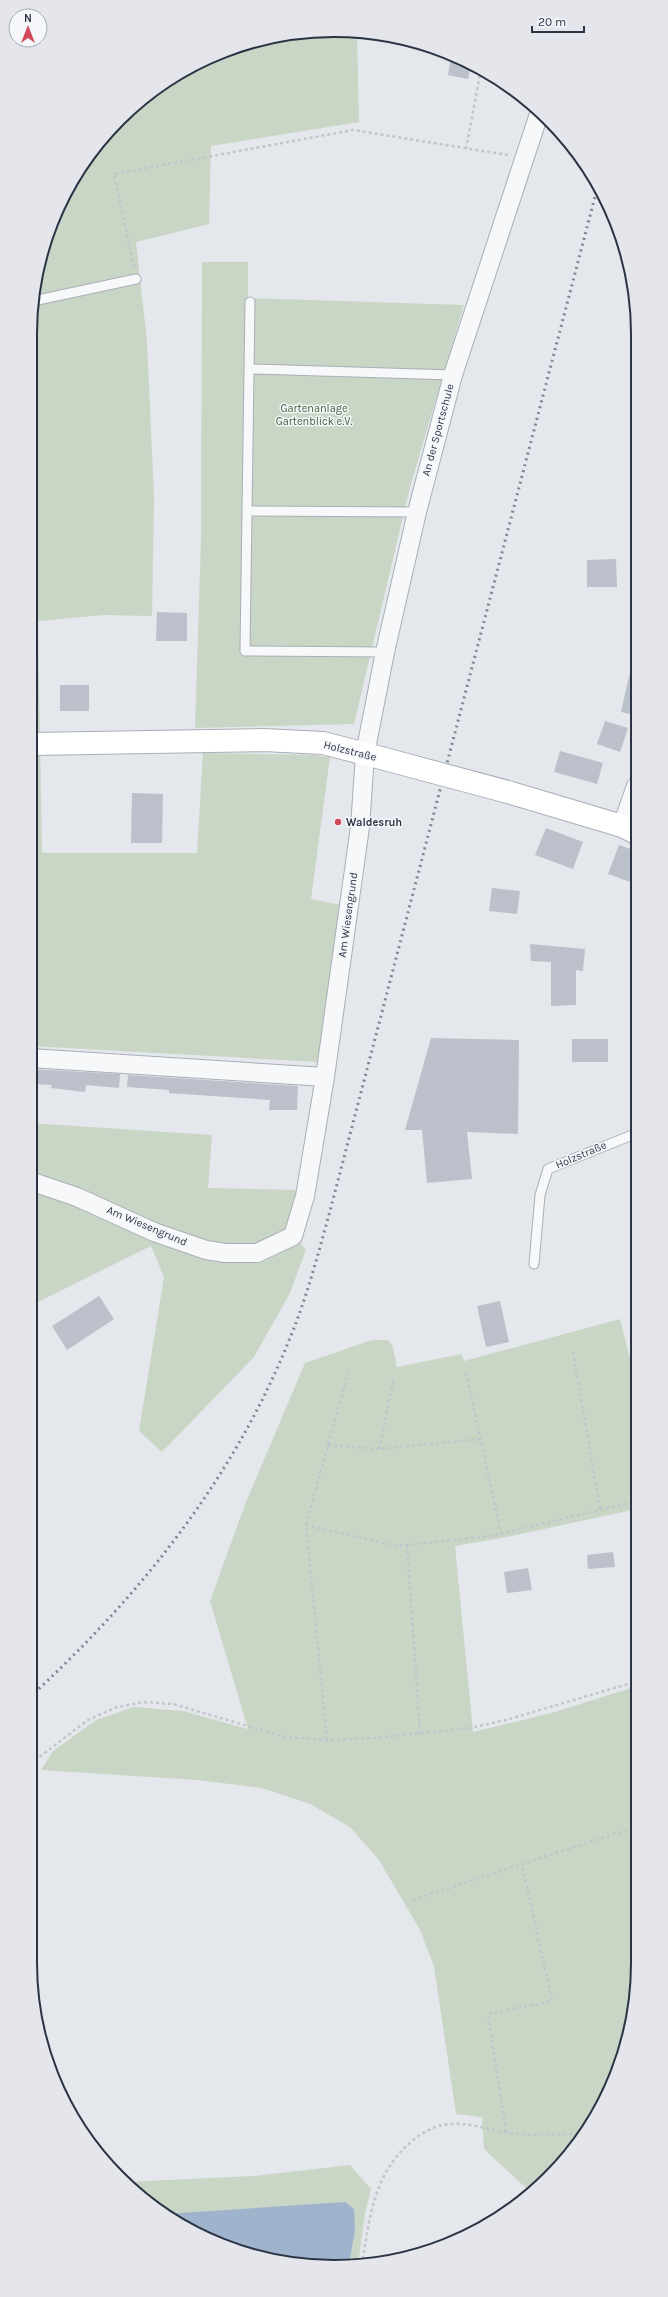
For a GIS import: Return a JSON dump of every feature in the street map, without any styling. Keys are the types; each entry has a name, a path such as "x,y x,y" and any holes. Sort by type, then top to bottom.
{"street":[{"name":"An der Sportschule","path":"373,756 385,652 417,512 453,375 538,118"},
{"name":"Holzstraße","path":"37,744 264,740 323,743 508,792 629,829"},
{"name":"Am Wiesengrund","path":"37,1183 77,1197 154,1232 206,1250 225,1253 257,1253 293,1236 305,1196 325,1077 360,826 373,756"},
{"path":"629,829 631,817"},
{"path":"37,1058 325,1077"}],"lane":[{"path":"40,300 136,279"},
{"path":"250,302 251,369 245,651 385,652"},
{"path":"251,369 453,375"},
{"path":"248,510 417,512"},
{"name":"Holzstraße","path":"534,1264 540,1195 548,1169 631,1134"}],"path":[{"path":"466,149 479,75"},
{"path":"136,279 114,174 353,130 524,158"},
{"path":"573,1352 600,1508"},
{"path":"328,1740 306,1525 348,1373"},
{"path":"466,1373 501,1533"},
{"path":"379,1449 394,1378"},
{"path":"328,1445 379,1449 480,1440"},
{"path":"306,1525 396,1546 501,1533 600,1508 631,1502"},
{"path":"407,1545 420,1733"},
{"path":"37,1759 88,1720 117,1707 145,1702 174,1704 285,1737 328,1740 374,1738 470,1728 506,1720 631,1683"},
{"path":"413,1900 617,1833 631,1831"},
{"path":"506,2132 488,2014 552,2001 522,1864"},
{"path":"363,2258 369,2214 381,2178 400,2152 427,2130 450,2124 486,2127 506,2132 577,2134"}],"green space":[{"path":"334,37 357,38 359,122 211,146 209,224 136,242 147,341 154,497 152,616 104,615 38,621 42,853 197,853 203,753 314,755 330,757 311,899 346,906 317,1062 37,1046 37,334 43,276 47,257 60,220 77,185 87,169 98,153 124,124 153,98 169,87 220,60 257,47 276,43"},
{"name":"Gartenanlage Gartenblick e.V.","path":"202,262 248,262 248,298 464,305 410,487 354,724 195,728 201,538"},
{"path":"37,1123 212,1135 208,1188 298,1190 287,1228 306,1250 290,1293 254,1357 162,1452 139,1431 164,1277 151,1246 37,1303"},
{"path":"620,1319 631,1363 631,1510 502,1538 455,1546 473,1732 551,1713 631,1688 631,1963 625,2021 621,2040 608,2077 591,2112 570,2144 544,2173 527,2188 484,2149 482,2117 456,2114 434,1966 420,1930 379,1860 350,1827 310,1804 262,1788 197,1780 41,1770 53,1751 96,1720 134,1707 183,1711 248,1729 210,1601 246,1502 305,1363 372,1340 388,1340 393,1347 397,1367 461,1354 464,1361"},
{"path":"350,2165 371,2189 365,2214 359,2258 350,2259 355,2231 173,2212 153,2199 133,2182 253,2176"}],"water":[{"path":"345,2202 354,2209 355,2231 350,2259 315,2259 257,2250 220,2237 174,2213"}],"building":[{"path":"450,61 470,71 468,79 448,75"},
{"path":"616,559 617,587 587,587 587,560"},
{"path":"157,612 187,613 187,641 156,641"},
{"path":"630,672 631,672 631,714 621,712"},
{"path":"60,685 89,685 89,711 60,711"},
{"path":"605,721 628,728 620,752 597,744"},
{"path":"560,751 603,763 597,784 554,772"},
{"path":"132,793 163,794 162,843 131,843"},
{"path":"546,828 583,842 573,869 535,855"},
{"path":"619,845 631,849 631,882 608,874"},
{"path":"492,888 520,891 517,914 489,911"},
{"path":"530,944 585,949 583,971 576,970 576,1005 551,1006 551,962 531,961"},
{"path":"431,1038 519,1040 518,1134 467,1132 472,1179 427,1183 422,1130 405,1130"},
{"path":"572,1039 608,1039 608,1062 572,1062"},
{"path":"37,1069 120,1074 119,1088 86,1085 85,1092 51,1088 52,1085 37,1084"},
{"path":"128,1075 298,1086 297,1110 269,1110 270,1100 169,1093 169,1090 127,1087"},
{"path":"99,1296 114,1319 67,1350 52,1326"},
{"path":"500,1301 509,1342 486,1347 477,1306"},
{"path":"613,1552 615,1567 588,1569 587,1555"},
{"path":"528,1568 532,1590 507,1593 504,1572"}],"railway":[{"path":"37,1690 109,1618 146,1576 180,1532 212,1486 241,1439 267,1389 302,1307 330,1211 596,195"}],"place":[{"name":"Waldesruh","path":"338,822"}]}
